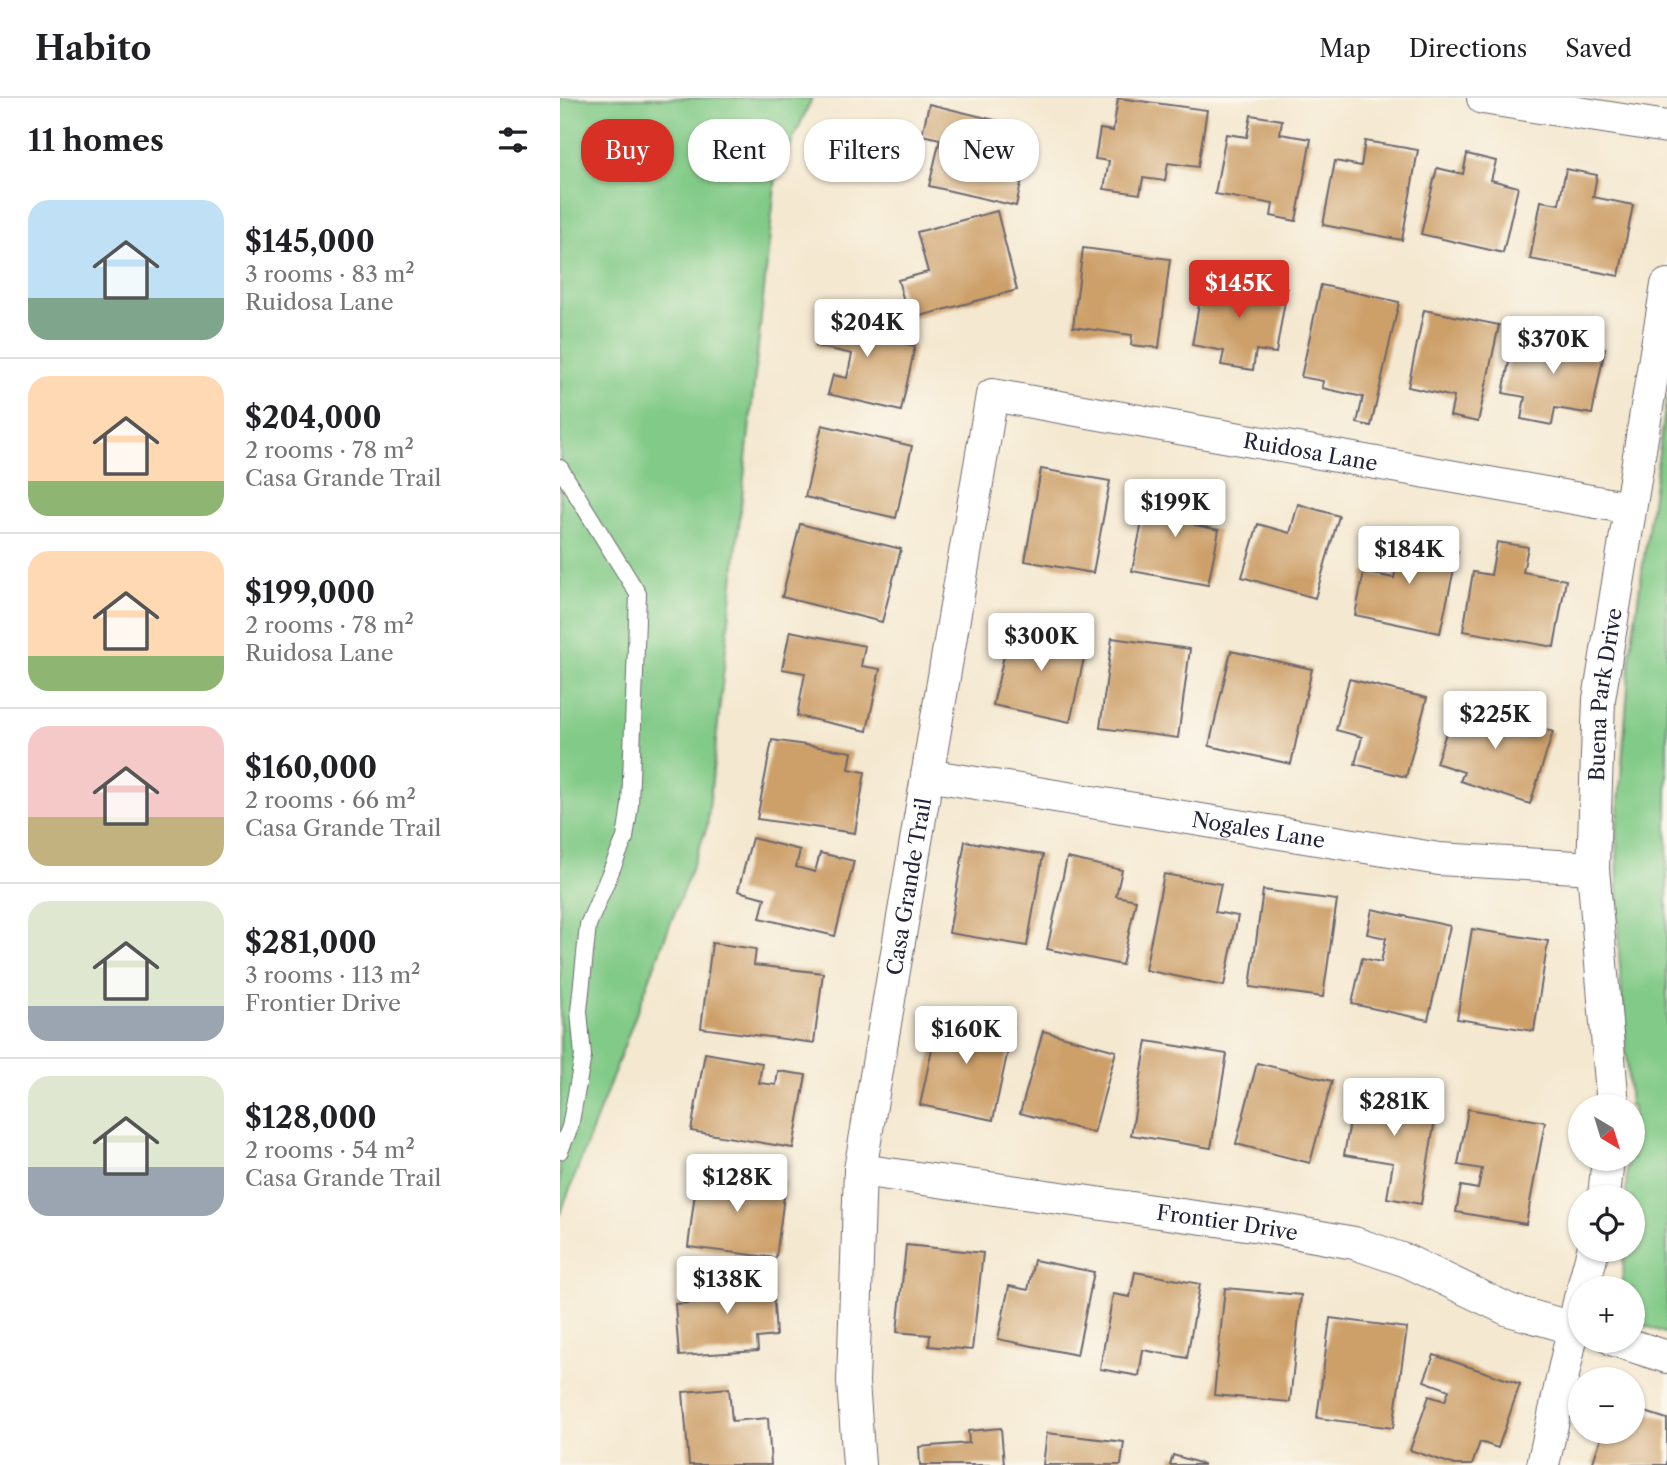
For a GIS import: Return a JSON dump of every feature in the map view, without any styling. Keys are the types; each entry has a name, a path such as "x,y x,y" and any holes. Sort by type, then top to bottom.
{"street":[{"path":"1483,98 1667,127"},
{"name":"Buena Park Drive","path":"1612,1094 1593,868 1598,699 1667,285"},
{"name":"Ruidosa Lane","path":"992,395 1630,508"},
{"name":"Casa Grande Trail","path":"859,1465 853,1382 860,1170 992,395"},
{"name":"Nogales Lane","path":"928,775 1439,859 1593,868"},
{"name":"Frontier Drive","path":"860,1170 1260,1226 1354,1243 1407,1261 1509,1310 1568,1318"},
{"path":"1645,1350 1667,1357"},
{"path":"1543,1465 1570,1353"}],"lane":[{"path":"560,468 638,594 630,804 625,838 588,925 579,1011 583,1056 570,1127 560,1150"}],"green space":[{"path":"560,98 812,98 790,146 790,119 688,119 688,182 775,182 707,827 560,1215"},
{"path":"1667,397 1667,1334 1645,1326 1645,1276 1623,1276 1623,1262 1645,1262 1645,1185 1626,1185 1627,1171 1645,1171 1645,1094 1629,1094 1619,953 1617,829 1631,648"}],"building":[{"path":"1118,98 1207,110 1198,167 1168,163 1165,181 1143,178 1140,194 1104,189 1109,161 1095,159 1100,129 1113,131"},
{"path":"929,104 991,119 939,119 939,139 925,136"},
{"path":"1251,115 1282,120 1280,134 1311,139 1296,221 1271,216 1273,204 1215,194 1226,134 1247,137"},
{"path":"1365,141 1418,150 1402,240 1323,225 1335,161 1361,166"},
{"path":"939,143 939,182 1021,182 1016,206 929,186"},
{"path":"1467,154 1496,161 1491,180 1518,187 1503,253 1421,234 1437,168 1463,174"},
{"path":"1566,169 1597,175 1593,197 1633,205 1619,276 1530,259 1541,201 1559,204"},
{"path":"997,211 1017,290 909,319 898,280 928,272 917,232"},
{"path":"1083,248 1170,259 1159,348 1131,345 1132,335 1073,327"},
{"path":"1204,276 1287,289 1276,353 1256,350 1253,370 1221,365 1224,351 1192,345"},
{"path":"1321,285 1399,302 1371,426 1357,423 1363,397 1322,388 1323,381 1301,377"},
{"path":"824,308 895,324 891,340 915,346 901,411 828,394 833,375 847,378 852,354 816,346"},
{"path":"1424,310 1499,325 1478,422 1450,416 1454,397 1408,387"},
{"path":"1515,331 1605,348 1592,414 1555,408 1552,425 1521,419 1525,397 1503,393"},
{"path":"822,425 912,446 896,518 805,497"},
{"path":"1041,469 1110,481 1093,573 1025,561"},
{"path":"1149,488 1200,498 1195,525 1219,530 1208,585 1132,571"},
{"path":"1298,504 1339,516 1315,598 1242,577 1258,524 1290,533"},
{"path":"800,524 901,549 882,622 782,597"},
{"path":"1370,533 1458,551 1440,633 1355,615 1364,572 1394,578 1400,552 1368,545"},
{"path":"1497,542 1528,547 1523,572 1566,580 1554,647 1463,631 1473,572 1491,575"},
{"path":"1011,624 1088,640 1070,722 993,705"},
{"path":"790,631 865,646 861,666 880,669 867,731 797,716 805,673 782,669"},
{"path":"1112,638 1190,649 1178,738 1100,728"},
{"path":"1231,651 1312,669 1291,764 1209,746"},
{"path":"1349,679 1427,698 1406,777 1355,764 1362,737 1336,730"},
{"path":"1457,700 1553,732 1530,804 1460,781 1464,772 1436,763"},
{"path":"772,740 852,752 849,769 865,772 855,833 757,819"},
{"path":"752,838 800,850 796,867 815,872 820,853 854,861 835,936 760,918 765,898 738,891"},
{"path":"965,841 1043,855 1027,946 949,933"},
{"path":"1067,858 1122,870 1116,896 1136,900 1122,965 1047,949"},
{"path":"1164,874 1221,884 1215,912 1238,916 1224,986 1145,970"},
{"path":"1263,890 1337,900 1323,997 1250,987"},
{"path":"1372,909 1450,926 1428,1020 1352,1004 1362,958 1381,962 1386,938 1367,934"},
{"path":"1472,929 1548,941 1534,1031 1457,1019"},
{"path":"712,943 756,949 754,965 823,973 814,1043 701,1028"},
{"path":"940,1011 1013,1027 993,1120 920,1105"},
{"path":"1043,1031 1116,1051 1094,1133 1020,1113"},
{"path":"1147,1041 1227,1054 1211,1148 1131,1135"},
{"path":"705,1053 762,1063 759,1083 776,1085 778,1071 806,1075 793,1148 691,1131"},
{"path":"1257,1063 1332,1081 1310,1163 1236,1144"},
{"path":"1356,1088 1438,1101 1421,1204 1387,1198 1393,1163 1344,1155"},
{"path":"1468,1109 1545,1122 1526,1224 1456,1212 1461,1186 1478,1189 1482,1169 1458,1165"},
{"path":"698,1169 786,1181 776,1258 688,1247"},
{"path":"906,1245 983,1253 972,1350 929,1346 930,1335 897,1332"},
{"path":"1034,1260 1094,1272 1077,1355 998,1339 1009,1286 1028,1290"},
{"path":"1135,1272 1200,1284 1187,1358 1143,1350 1139,1376 1100,1369 1113,1294 1130,1297"},
{"path":"772,1274 776,1336 757,1338 758,1351 679,1356 675,1304 701,1302 699,1280"},
{"path":"1225,1288 1301,1295 1290,1402 1214,1395"},
{"path":"1330,1318 1407,1328 1393,1428 1317,1418"},
{"path":"1434,1355 1520,1384 1498,1448 1480,1442 1472,1465 1455,1465 1410,1450 1429,1396 1445,1401 1449,1390 1424,1381"},
{"path":"729,1388 732,1421 768,1418 771,1465 689,1465 683,1392"},
{"path":"1645,1412 1667,1419 1667,1465 1592,1465 1599,1444 1645,1444"},
{"path":"1001,1428 1004,1465 920,1465 919,1447 969,1443 968,1431"},
{"path":"1047,1433 1124,1442 1121,1465 1043,1465"},
{"path":"1173,1455 1203,1464 1203,1465 1170,1465"}]}
